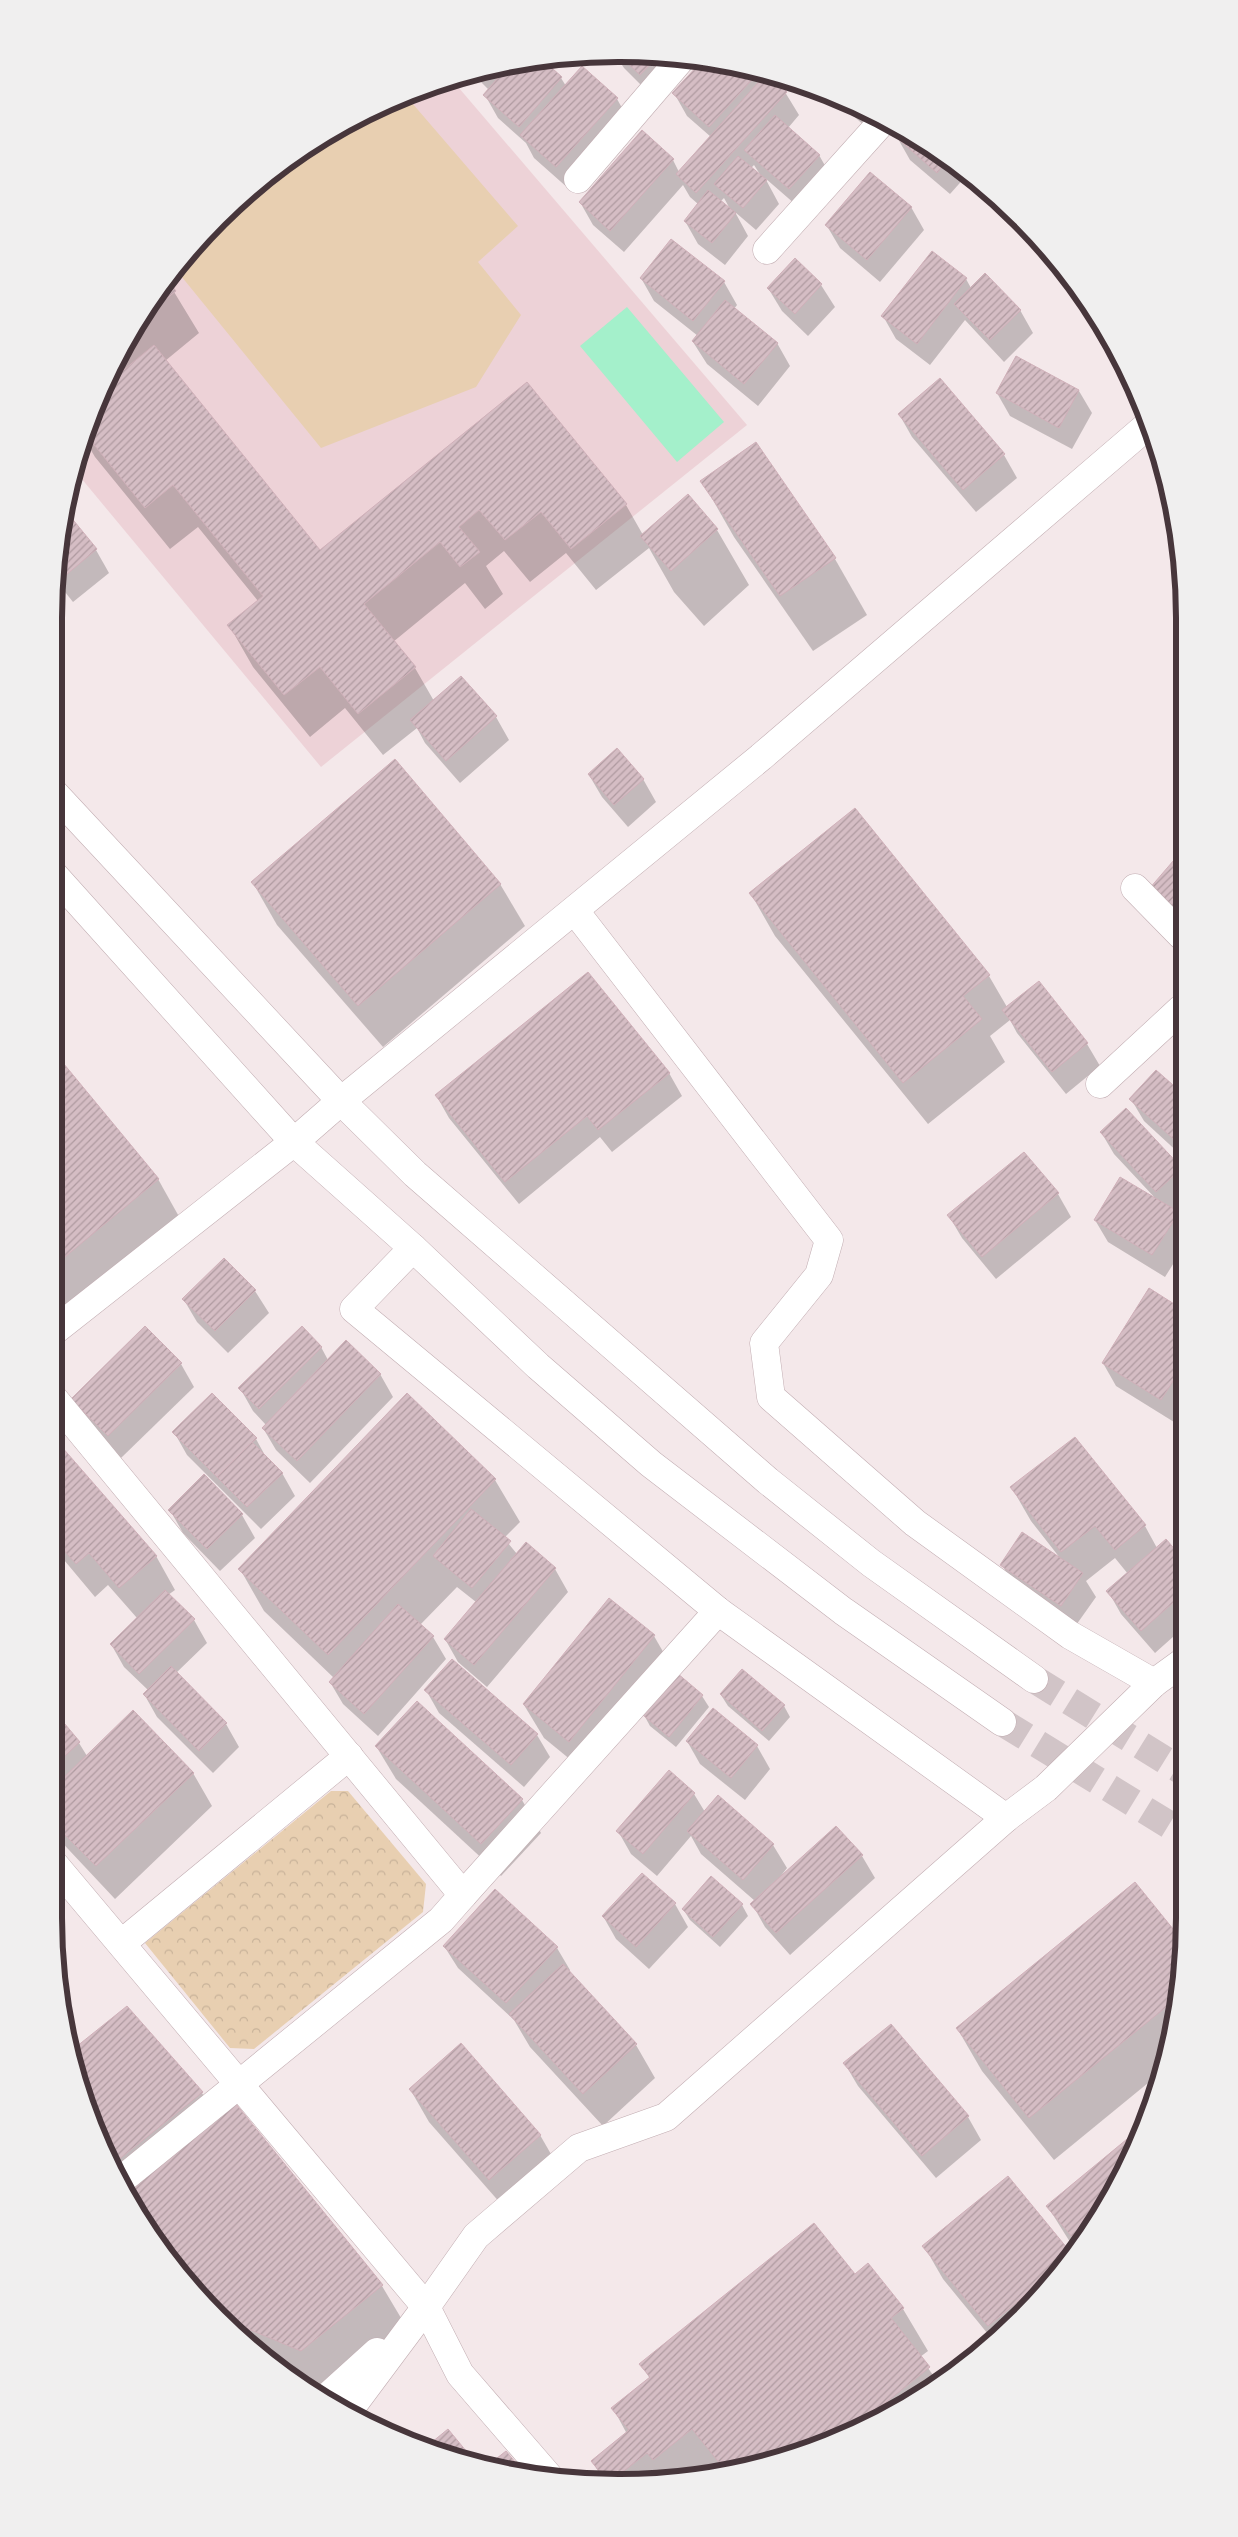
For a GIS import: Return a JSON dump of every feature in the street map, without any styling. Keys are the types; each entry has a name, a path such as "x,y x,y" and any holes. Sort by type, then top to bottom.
{"street":[{"path":"578,179 675,66"},
{"path":"767,250 878,127"},
{"path":"62,1325 294,1142 762,757 1142,431"},
{"path":"62,802 341,1102 422,1180 768,1481 871,1563 1034,1679"},
{"path":"62,883 294,1142 413,1248 538,1366 651,1464 843,1612 1002,1722"},
{"path":"1135,888 1176,930"},
{"path":"575,911 829,1240 819,1275 764,1342 771,1397 915,1523 1070,1635 1154,1683"},
{"path":"1100,1084 1176,1014"},
{"path":"413,1248 354,1308 718,1611 1006,1818"},
{"path":"62,1409 463,1895"},
{"path":"126,2175 441,1920 718,1611"},
{"path":"351,2405 426,2308 476,2236 579,2148 666,2117 1006,1818 1046,1788 1154,1683 1176,1667"},
{"path":"122,1944 349,1756"},
{"path":"62,1873 426,2308 460,2374 543,2469"},
{"path":"331,2394 426,2308"}],"shaded area":[{"path":"458,86 747,425 321,767 80,477 105,406 137,341 177,280 225,225 280,177 341,137 406,105"},
{"path":"627,307 724,422 677,462 580,346"}],"green space":[{"path":"412,103 518,226 478,262 521,315 476,387 321,448 181,276 225,225 280,177 341,137"},
{"path":"331,1791 348,1791 426,1884 423,1912 254,2049 230,2048 145,1943"}],"building":[{"path":"627,62 651,64 640,75"},
{"path":"582,66 618,98 556,167 520,135"},
{"path":"550,67 562,77 519,127 483,95 500,75 510,73"},
{"path":"696,68 753,79 709,127 672,93"},
{"path":"760,80 781,87 787,92 696,193 676,174"},
{"path":"775,115 820,155 789,189 744,150"},
{"path":"642,130 674,159 610,231 579,202"},
{"path":"896,137 928,156 943,166 937,173"},
{"path":"738,156 767,180 743,208 714,184"},
{"path":"870,172 912,207 867,260 825,225"},
{"path":"708,190 736,213 712,243 684,221"},
{"path":"671,239 725,281 693,321 640,278"},
{"path":"932,251 967,278 917,344 881,316"},
{"path":"795,258 822,284 795,314 767,288"},
{"path":"985,273 1021,310 990,340 954,304"},
{"path":"172,287 176,291 161,303"},
{"path":"725,300 778,343 744,384 692,341"},
{"path":"154,345 320,550 527,382 627,504 571,549 541,512 505,540 479,510 459,527 480,552 460,567 440,542 364,604 416,667 358,714 320,667 284,695 227,625 263,596 173,485 145,508 92,442 120,373"},
{"path":"1016,356 1079,390 1059,428 996,393"},
{"path":"940,378 1005,454 963,490 898,414"},
{"path":"756,442 836,558 780,596 700,481"},
{"path":"688,494 718,529 671,571 640,536"},
{"path":"72,518 97,549 65,576"},
{"path":"461,676 497,716 446,761 410,720"},
{"path":"617,748 644,779 614,805 588,774"},
{"path":"395,759 501,884 358,1006 251,882"},
{"path":"855,808 990,975 963,996 982,1019 903,1083 749,893"},
{"path":"1176,858 1176,912 1149,889"},
{"path":"588,972 670,1073 598,1130 587,1116 505,1182 435,1095"},
{"path":"1039,981 1088,1043 1052,1072 1002,1010"},
{"path":"62,1062 159,1179 62,1259"},
{"path":"1156,1070 1176,1088 1176,1141 1129,1099"},
{"path":"1126,1108 1176,1162 1176,1174 1156,1192 1100,1132"},
{"path":"1024,1152 1059,1193 982,1257 947,1215"},
{"path":"1120,1177 1176,1210 1176,1217 1152,1255 1094,1220"},
{"path":"224,1258 256,1290 215,1331 182,1299"},
{"path":"1149,1288 1176,1305 1176,1376 1161,1400 1102,1363"},
{"path":"145,1326 182,1363 108,1436 71,1399"},
{"path":"302,1326 322,1347 259,1409 238,1388"},
{"path":"346,1340 381,1374 297,1461 262,1428"},
{"path":"212,1393 257,1438 217,1477 172,1432"},
{"path":"407,1393 496,1479 328,1655 238,1569"},
{"path":"1075,1437 1146,1525 1115,1550 1095,1526 1061,1552 1010,1487"},
{"path":"252,1442 283,1473 247,1507 217,1477"},
{"path":"62,1447 157,1556 119,1588 89,1553 76,1564 62,1548"},
{"path":"204,1474 243,1514 207,1549 168,1510"},
{"path":"471,1509 511,1541 472,1588 433,1556"},
{"path":"1022,1532 1083,1573 1061,1606 1000,1565"},
{"path":"1166,1539 1176,1551 1176,1600 1141,1631 1106,1591"},
{"path":"526,1542 556,1568 474,1665 444,1639"},
{"path":"165,1590 195,1619 139,1674 110,1644"},
{"path":"609,1598 655,1635 569,1742 523,1704"},
{"path":"398,1604 434,1636 364,1714 329,1682"},
{"path":"452,1659 538,1734 511,1765 424,1690"},
{"path":"171,1666 227,1723 199,1751 143,1694"},
{"path":"742,1669 785,1705 762,1731 720,1694"},
{"path":"677,1673 703,1695 669,1737 643,1715"},
{"path":"417,1701 523,1799 481,1844 375,1746"},
{"path":"713,1708 758,1745 731,1778 686,1741"},
{"path":"133,1710 194,1773 96,1866 62,1832 62,1779"},
{"path":"62,1721 80,1742 62,1759"},
{"path":"669,1770 695,1793 643,1854 616,1831"},
{"path":"718,1795 774,1844 743,1880 687,1831"},
{"path":"836,1826 863,1855 776,1933 750,1904"},
{"path":"642,1873 676,1903 636,1947 602,1916"},
{"path":"711,1876 743,1904 713,1937 682,1909"},
{"path":"1135,1882 1175,1932 1169,2005 1029,2118 956,2028"},
{"path":"495,1889 558,1947 506,2003 443,1946"},
{"path":"563,1964 637,2044 583,2094 509,2014"},
{"path":"127,2006 203,2092 118,2160 92,2097 77,2046"},
{"path":"891,2024 969,2116 922,2156 843,2063"},
{"path":"461,2043 541,2135 489,2180 409,2089"},
{"path":"236,2104 383,2285 301,2351 240,2326 225,2312 177,2257 133,2188"},
{"path":"1131,2136 1101,2196 1074,2239 1046,2206"},
{"path":"1008,2176 1067,2248 1034,2288 988,2326 922,2246"},
{"path":"814,2223 855,2274 868,2263 904,2308 891,2318 930,2367 872,2413 798,2445 763,2456 721,2465 692,2429 653,2460 647,2453 620,2474 601,2474 591,2461 629,2430 611,2408 650,2377 639,2364"},
{"path":"448,2429 469,2454 440,2445 432,2442"},
{"path":"506,2451 518,2465 510,2464 494,2460"}],"tunnel":[{"path":"1034,1679 1176,1767"},
{"path":"1002,1722 1176,1829"}]}
